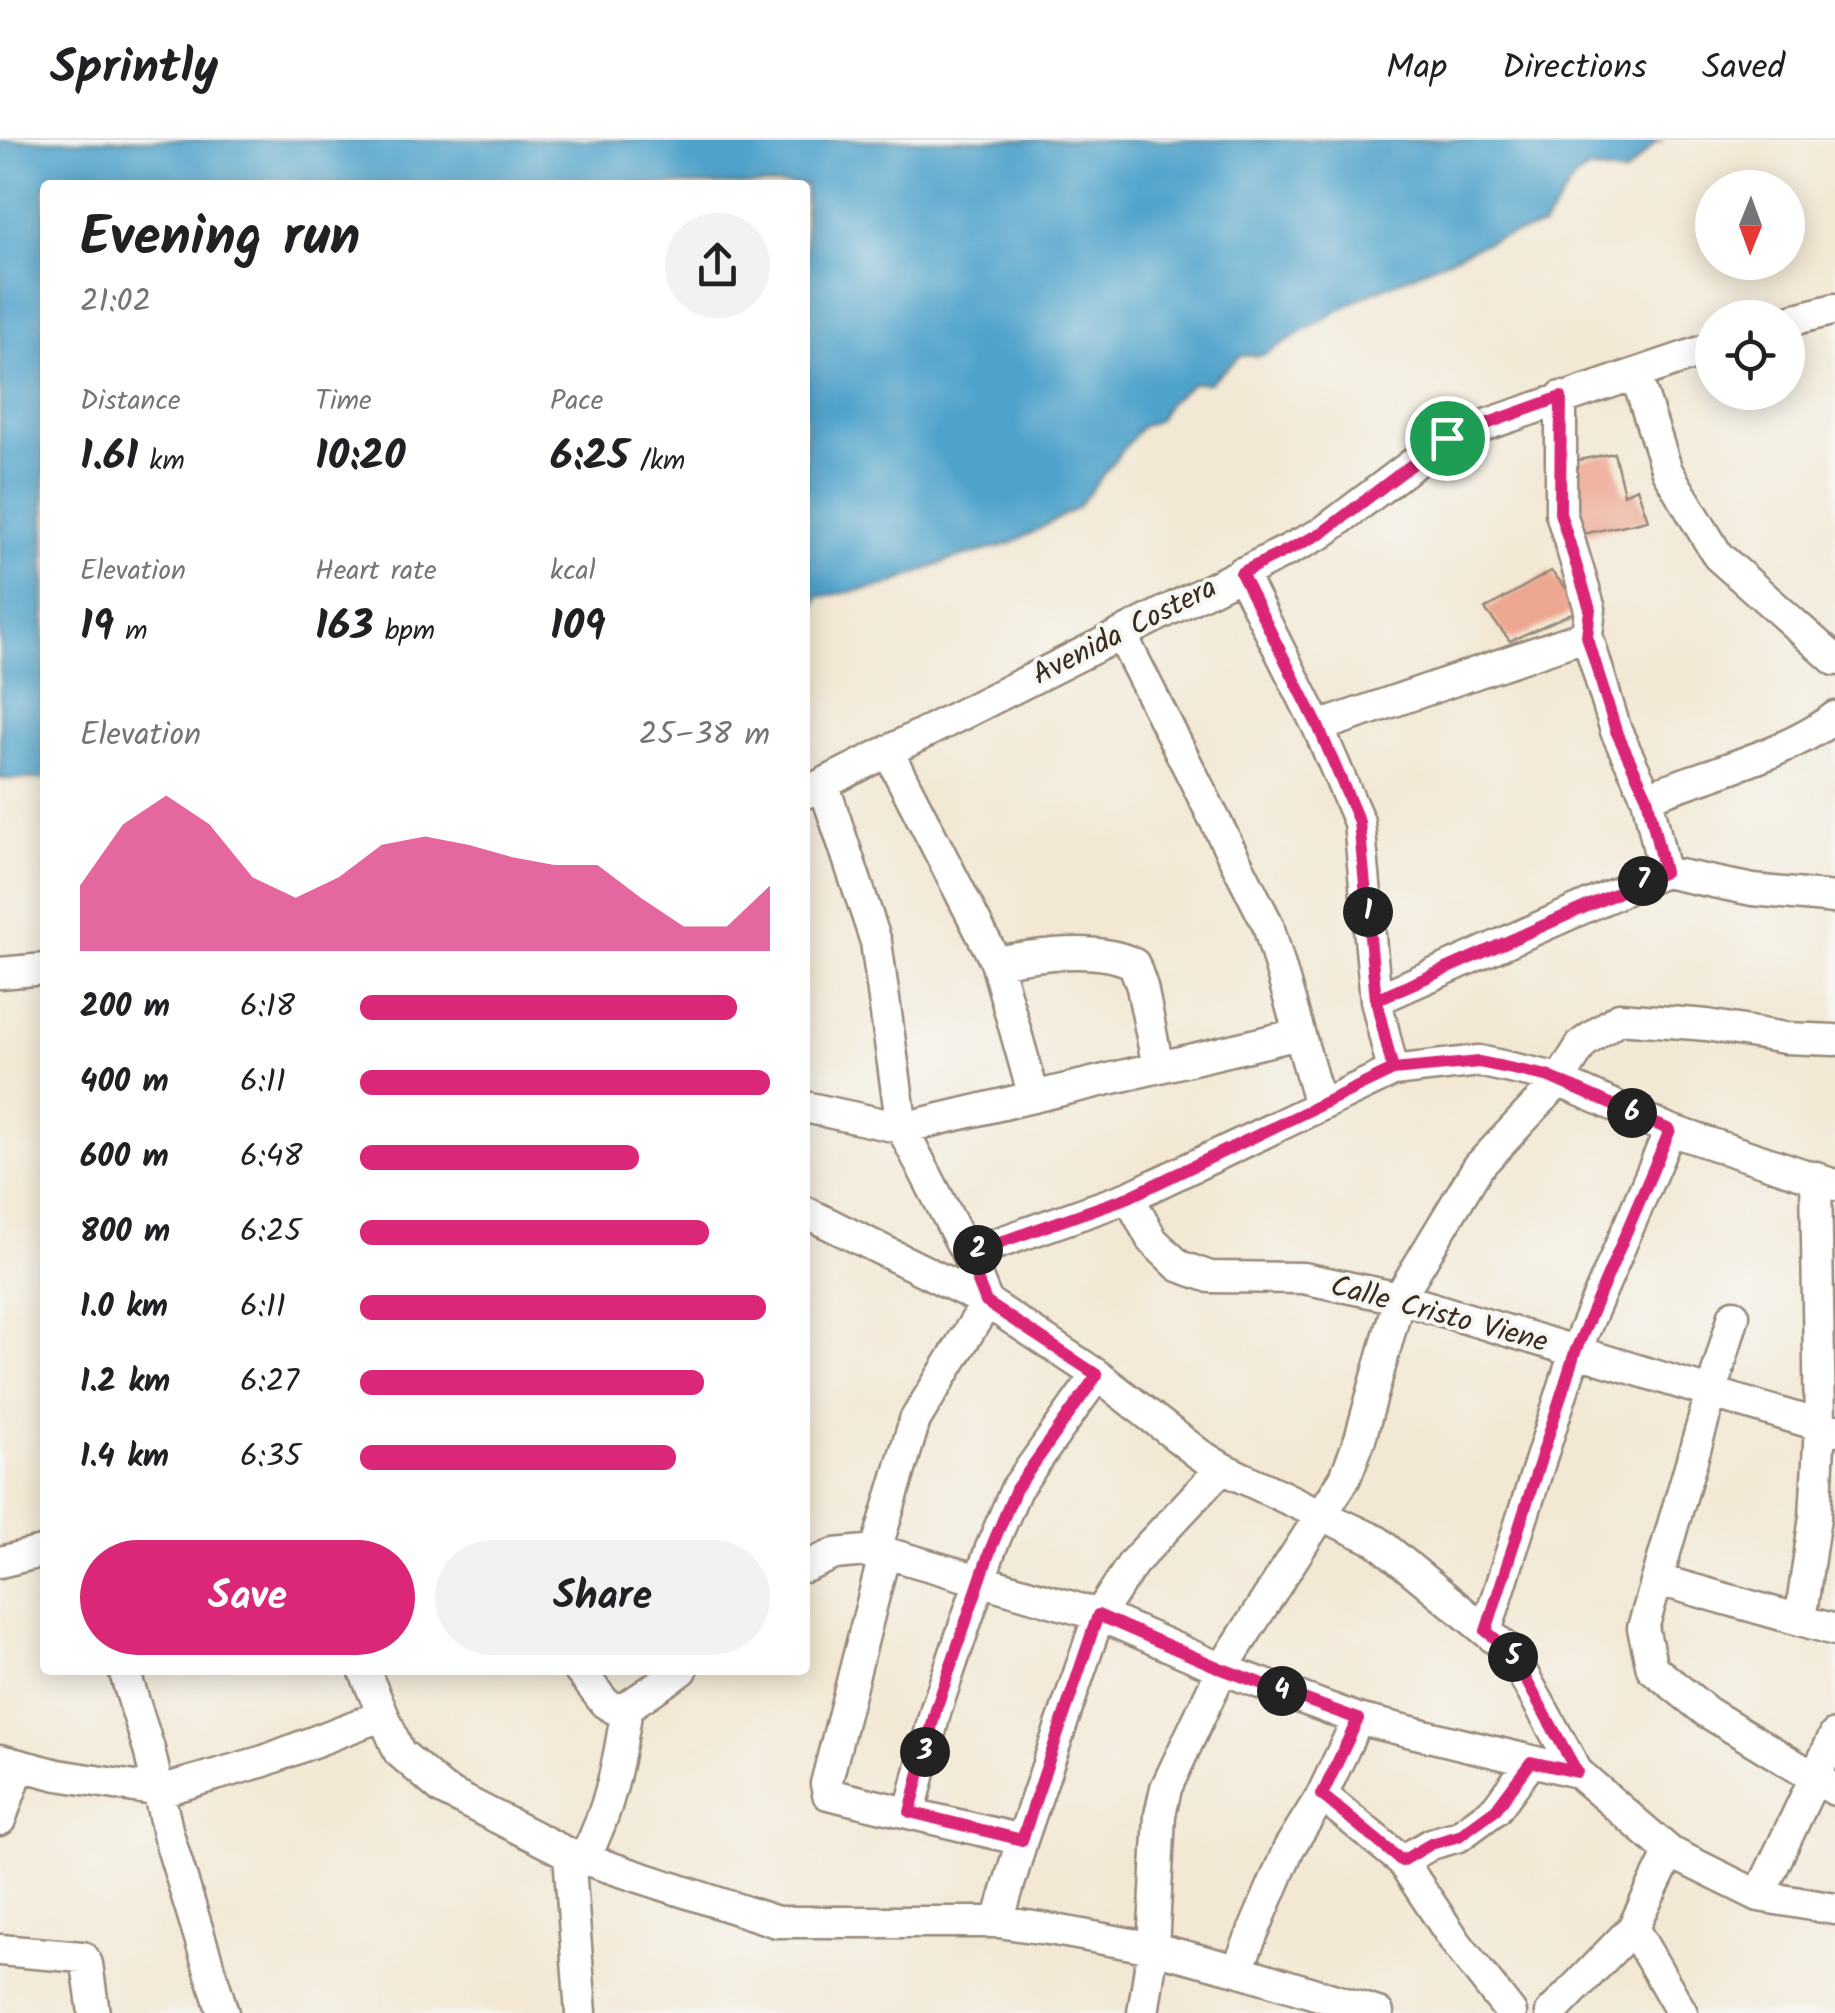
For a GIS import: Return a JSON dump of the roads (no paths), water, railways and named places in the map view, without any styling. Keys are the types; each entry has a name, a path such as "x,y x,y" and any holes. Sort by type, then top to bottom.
{"street":[{"path":"1805,316 1835,308"},
{"name":"Avenida Costera","path":"814,789 1322,533 1447,438 1695,354"},
{"path":"1636,375 1667,470 1718,556 1828,644"},
{"path":"1561,397 1560,513 1590,609 1587,636 1616,731 1647,797 1664,872"},
{"path":"1241,573 1318,726 1359,822 1376,1000 1393,1070"},
{"path":"1121,634 1268,925 1320,1104"},
{"path":"1318,726 1587,636"},
{"path":"1647,797 1783,746 1817,731 1835,717"},
{"path":"888,752 996,962 1034,1096"},
{"path":"814,789 876,942 902,1128 967,1254 986,1302"},
{"path":"1376,1000 1664,872 1753,890 1835,898"},
{"path":"996,962 1034,955 1107,954 1134,964 1158,1067"},
{"path":"0,973 40,969"},
{"path":"1143,2013 1153,1948 1160,1814 1166,1788 1222,1669 1345,1478 1399,1298 1478,1167 1559,1080 1582,1044 1619,1018 1708,1025 1785,1038 1835,1040"},
{"path":"810,1108 902,1128 1300,1034"},
{"path":"967,1254 1129,1197 1393,1070 1479,1062 1559,1080 1670,1130 1826,1181 1828,1428 1800,1620"},
{"path":"1486,1631 1575,1352 1670,1130"},
{"name":"Calle Cristo Viene","path":"1129,1197 1152,1240 1179,1266 1210,1277 1303,1278 1399,1298 1828,1428"},
{"path":"810,1216 986,1302 1097,1375 1222,1468 1377,1541 1510,1651 1577,1772 1670,1852 1759,1896 1835,1909"},
{"path":"986,1302 916,1420 826,1784 828,1794 836,1798 1022,1840"},
{"path":"1734,1316 1643,1628 1652,1668 1708,1712 1825,1784"},
{"path":"910,1812 936,1709 979,1580 1016,1489 1097,1375"},
{"path":"998,1922 1098,1615 1134,1563 1222,1468"},
{"path":"0,1562 40,1551"},
{"path":"810,1565 835,1554 881,1551 1098,1615 1222,1669 1358,1719 1577,1772"},
{"path":"1660,1580 1835,1630"},
{"path":"125,1675 160,1791 168,1834 223,2013"},
{"path":"366,1675 398,1752 443,1790 576,1856 778,1922 998,1922 1153,1948 1378,2013"},
{"path":"583,1675 615,1709 627,1707 675,1675"},
{"path":"581,2013 576,1856 600,1828 618,1774 627,1707"},
{"path":"0,1820 10,1763 160,1791 264,1761 383,1715"},
{"path":"1237,1970 1290,1848 1322,1795 1358,1719"},
{"path":"1759,1896 1825,1784 1835,1735"},
{"path":"1402,1861 1431,1844 1459,1836 1496,1809 1531,1762"},
{"path":"1322,1795 1402,1861 1457,1944 1511,2013"},
{"path":"1551,2013 1632,1928 1670,1852"},
{"path":"1632,1928 1682,2013"},
{"path":"0,1950 82,1957 87,1964 94,2013"}],"water":[{"path":"0,140 1663,140 1656,142 1624,175 1590,169 1574,179 1543,227 1494,239 1362,297 1263,355 1240,356 1209,383 1193,383 1168,403 1158,420 1141,427 1077,508 1013,543 947,561 887,586 818,597 810,608 810,180 40,180 40,779 0,779"}]}
